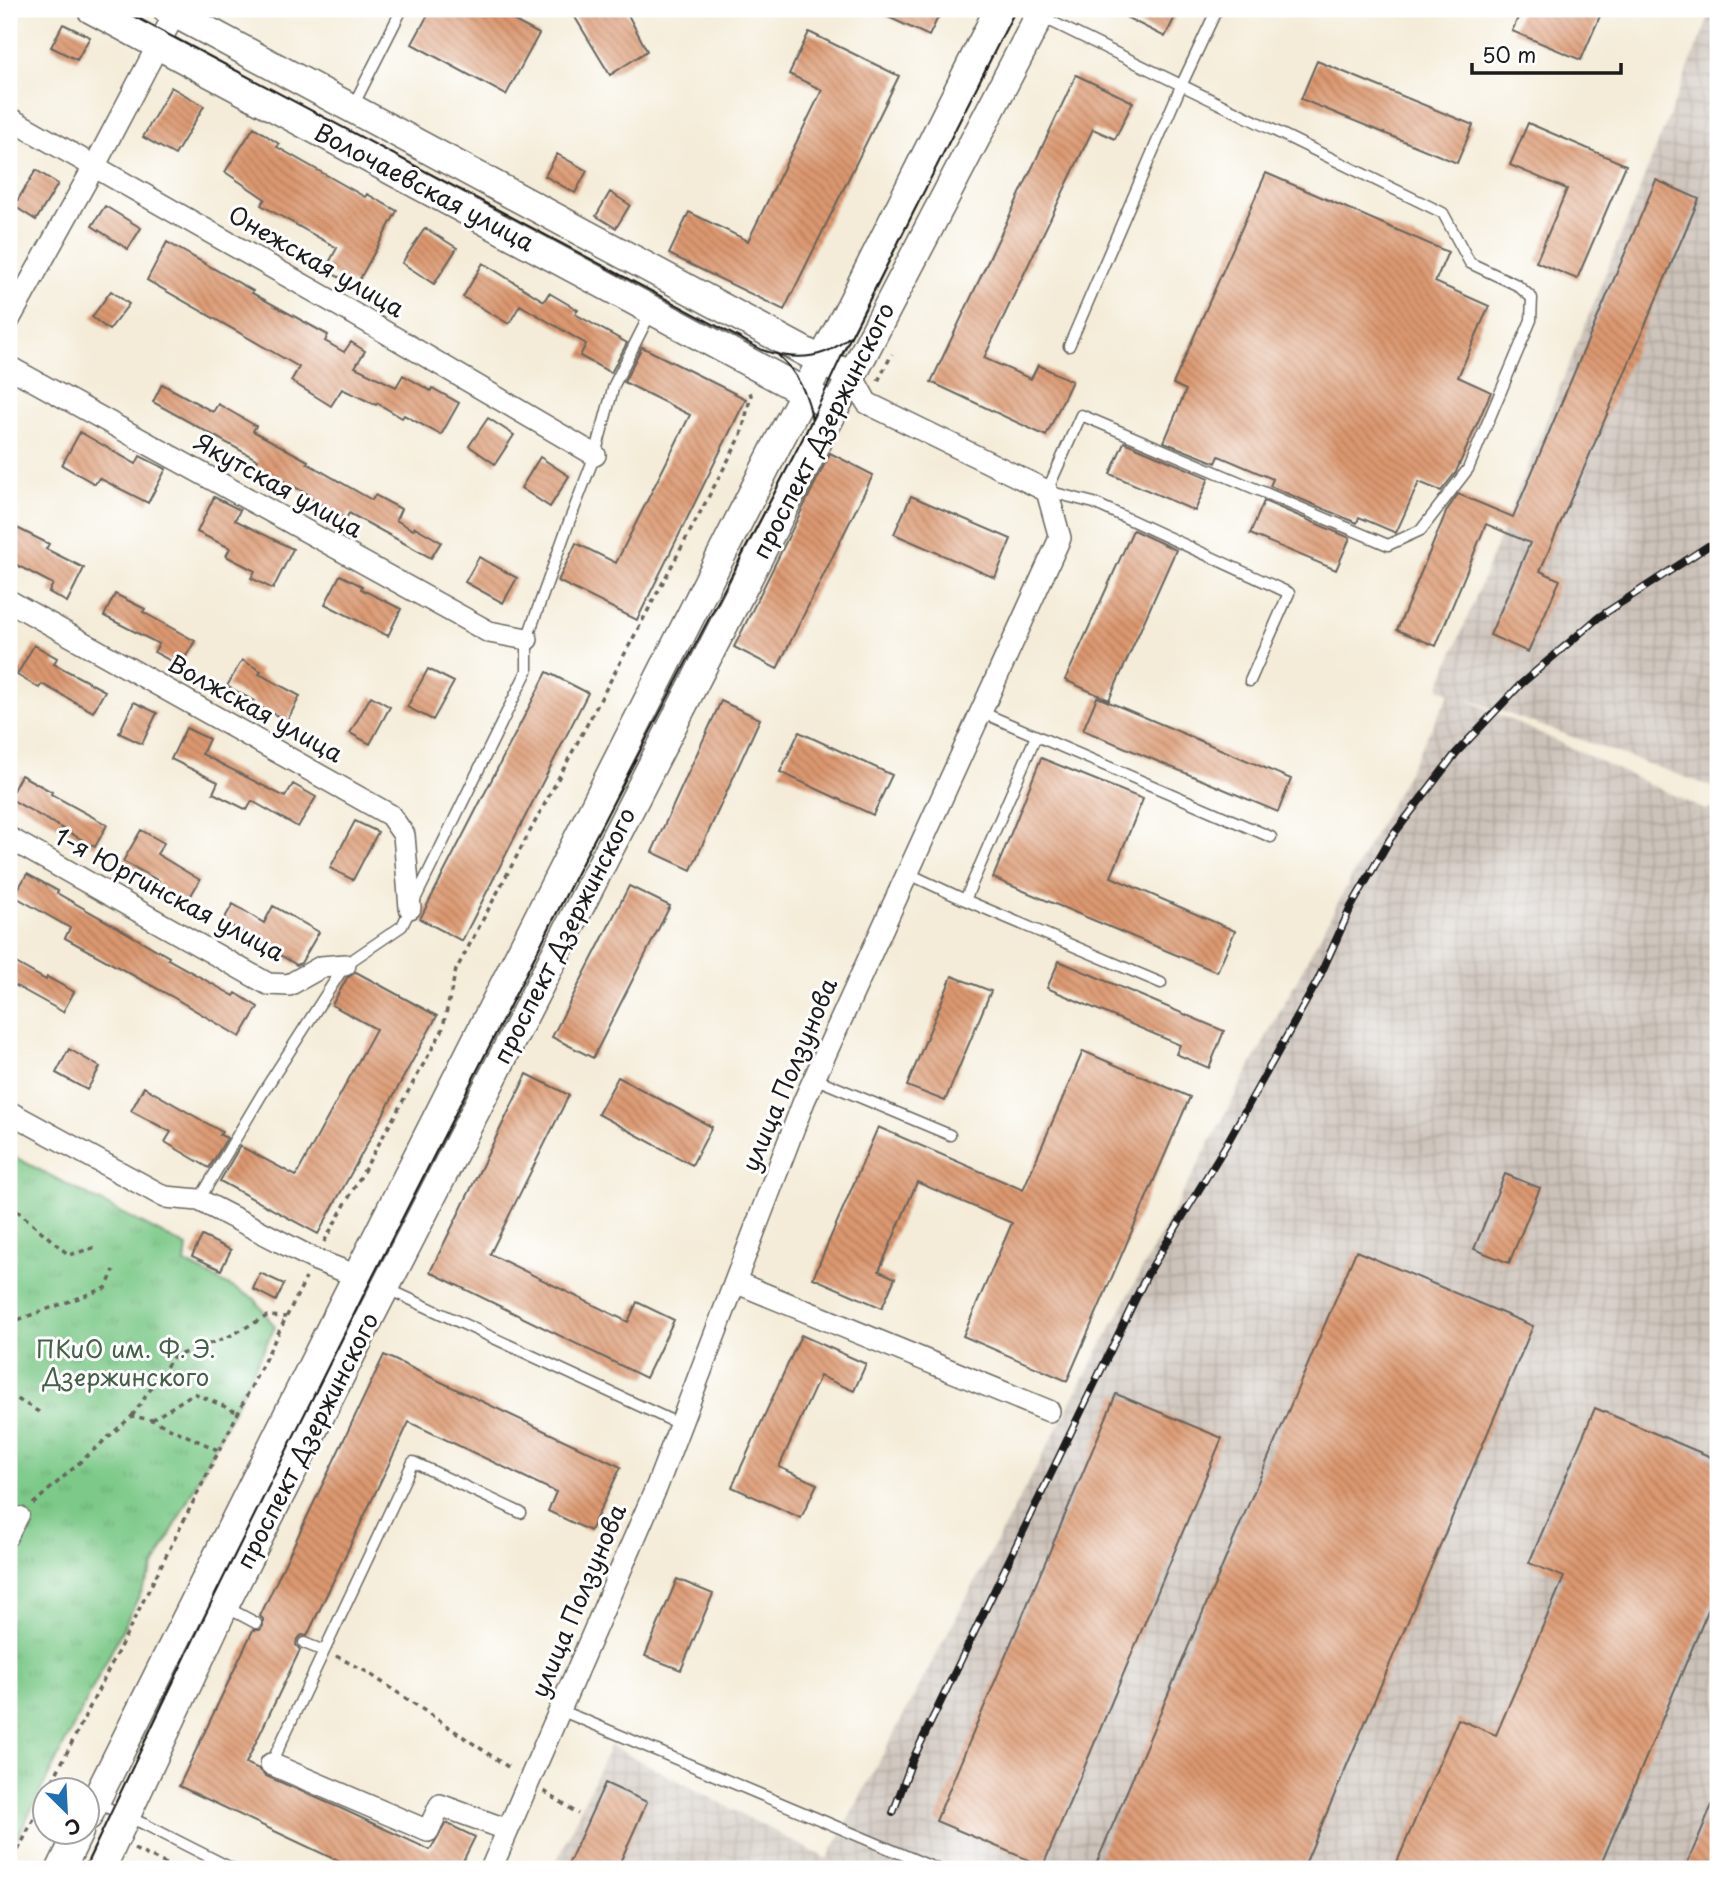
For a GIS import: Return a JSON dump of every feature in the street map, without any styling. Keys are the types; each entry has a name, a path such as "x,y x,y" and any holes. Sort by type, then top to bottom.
{"main road":[{"name":"Волочаевская улица","path":"91,9 652,311 752,375 805,392 836,409"},
{"name":"проспект Дзержинского","path":"102,1787 357,1276 999,9"},
{"name":"Волочаевская улица","path":"171,11 852,376"},
{"name":"проспект Дзержинского","path":"101,1869 224,1606 852,376 1041,12"},
{"path":"357,1276 385,1288"},
{"path":"61,1869 72,1846"}],"street":[{"path":"9,320 159,45 171,11"},
{"name":"Онежская улица","path":"9,118 595,455"},
{"name":"Якутская улица","path":"9,367 489,632 527,639"},
{"path":"852,376 867,403 1047,491"},
{"path":"836,409 867,403"},
{"name":"улица Ползунова","path":"491,1869 657,1486 814,1078 1060,538 1047,491"},
{"name":"Волжская улица","path":"9,601 390,815 404,835 410,908"},
{"name":"1-я Юргинская улица","path":"9,838 268,984 289,985 321,967 345,965"},
{"path":"9,1112 165,1197 199,1200 316,1260 357,1276"},
{"path":"735,1282 1049,1410"},
{"path":"9,1538 21,1515"},
{"path":"271,1764 428,1831 440,1805 508,1830"}],"lane":[{"path":"352,108 402,9"},
{"path":"1069,346 1217,9"},
{"path":"1041,12 1181,86 1443,213 1470,263 1517,285 1532,298 1531,320 1468,470 1421,530 1388,545 1081,415 1047,491 1094,503 1289,593 1250,681"},
{"path":"199,1200 262,1094 345,965 402,926 527,671 527,639 595,455 614,386 652,311"},
{"path":"981,712 1271,838"},
{"path":"965,900 1037,736"},
{"path":"907,873 1161,983"},
{"path":"814,1078 950,1135"},
{"path":"385,1288 681,1425"},
{"path":"271,1764 413,1462 521,1513"},
{"path":"198,1594 256,1623"},
{"path":"304,1643 324,1651"},
{"path":"560,1710 937,1869"},
{"path":"102,1811 127,1817 233,1869"}],"path":[{"path":"55,1776 333,1224 442,1031 456,970 741,436 751,395 752,375"},
{"path":"9,1204 69,1255 96,1247"},
{"path":"9,1323 106,1287 114,1269"},
{"path":"21,1515 132,1416 173,1357 228,1337 267,1316 286,1317"},
{"path":"152,1419 194,1393 239,1413"},
{"path":"9,1394 39,1412"},
{"path":"132,1416 152,1419 220,1451"},
{"path":"324,1651 367,1672 578,1814"},
{"path":"9,1868 32,1823"},
{"path":"132,1847 175,1869"}],"shaded area":[{"path":"1712,9 1718,9 1718,789 1461,697 1703,809 1718,809 1718,1869 553,1869 610,1745 827,1859 1450,693 1439,688"}],"green space":[{"name":"ПКиО им. Ф. Э. Дзержинского","path":"9,1154 187,1247 185,1263 255,1299 275,1327 48,1776 32,1776 32,1808 9,1854"}],"building":[{"path":"431,9 492,9 539,34 506,95 412,44"},
{"path":"570,9 625,9 647,51 610,75"},
{"path":"871,9 942,9 929,36"},
{"path":"1110,9 1179,9 1165,37"},
{"path":"1522,9 1603,9 1581,60 1512,31"},
{"path":"63,24 90,37 77,60 51,47"},
{"path":"809,32 899,76 784,310 669,254 689,212 748,241 822,90 789,74"},
{"path":"1317,61 1473,125 1457,163 1301,99"},
{"path":"1076,75 1133,102 1115,139 1093,129 984,358 1031,379 1038,365 1072,381 1046,436 931,382"},
{"path":"171,87 204,106 175,155 143,137"},
{"path":"1528,123 1626,165 1577,279 1536,262 1567,189 1510,165"},
{"path":"254,127 279,144 277,147 365,197 367,194 397,211 356,286 325,270 337,248 261,205 265,199 225,172"},
{"path":"557,154 587,171 575,193 545,176"},
{"path":"36,170 58,184 36,220 14,206"},
{"path":"1266,173 1448,252 1435,282 1489,306 1458,377 1491,392 1456,472 1441,491 1419,482 1396,533 1359,517 1357,523 1270,486 1273,479 1219,456 1216,463 1164,442 1186,390 1173,384"},
{"path":"1656,180 1699,199 1540,571 1560,580 1528,652 1490,635 1530,543 1486,524 1436,646 1397,630 1447,510 1458,494 1513,517"},
{"path":"610,192 630,205 616,228 596,216"},
{"path":"105,206 141,228 128,249 92,226"},
{"path":"425,228 457,248 434,284 402,263"},
{"path":"167,242 328,335 325,341 344,352 351,342 365,351 355,367 396,387 403,375 459,403 441,435 404,415 402,418 377,403 376,405 342,389 331,406 291,381 299,367 147,280"},
{"path":"483,263 544,301 549,293 578,310 575,314 627,343 611,373 580,356 586,344 520,305 509,324 463,297"},
{"path":"111,291 129,304 109,330 92,317"},
{"path":"642,347 746,399 637,620 558,581 576,543 616,563 690,415 624,382"},
{"path":"162,384 213,412 218,404 256,426 253,431 308,461 307,463 372,500 375,495 401,509 396,520 441,542 431,558 349,513 346,519 255,465 258,460 153,402"},
{"path":"488,418 514,435 495,464 469,446"},
{"path":"80,432 136,464 140,456 166,469 148,503 99,478 95,484 62,465"},
{"path":"1124,442 1209,478 1195,511 1110,474"},
{"path":"830,453 873,475 777,669 734,647"},
{"path":"540,457 569,476 550,507 521,488"},
{"path":"911,496 1011,539 995,578 894,534"},
{"path":"214,497 240,510 235,520 293,549 273,589 251,578 255,571 226,556 230,548 197,532"},
{"path":"1264,501 1350,538 1336,570 1250,534"},
{"path":"9,524 49,544 46,549 84,568 67,602 49,592 53,584 9,561"},
{"path":"1133,530 1176,550 1109,700 1065,680"},
{"path":"479,557 517,578 503,603 465,582"},
{"path":"340,575 401,609 388,636 325,604"},
{"path":"115,594 145,609 143,612 195,641 180,666 154,652 159,644 104,616"},
{"path":"34,645 57,658 54,664 105,691 93,712 42,684 39,688 17,675"},
{"path":"242,660 261,671 259,674 300,696 287,721 227,686"},
{"path":"428,669 454,682 433,720 407,707"},
{"path":"547,672 588,693 462,941 420,919"},
{"path":"371,696 390,707 370,744 350,733"},
{"path":"1097,697 1291,779 1278,812 1083,730"},
{"path":"721,701 760,719 691,870 652,852"},
{"path":"134,702 157,713 142,744 119,733"},
{"path":"186,728 209,739 202,754 285,797 293,784 316,797 298,827 252,801 247,810 213,793 218,782 171,759"},
{"path":"799,732 892,775 873,815 780,772"},
{"path":"1041,758 1143,799 1111,877 1235,931 1217,972 993,878"},
{"path":"21,775 107,825 95,847 9,798"},
{"path":"355,821 378,832 353,880 330,868"},
{"path":"141,830 164,843 157,854 200,880 187,902 157,885 159,881 123,861"},
{"path":"27,874 169,957 168,959 258,1007 240,1037 65,938 70,928 14,896"},
{"path":"629,886 670,906 593,1058 552,1037"},
{"path":"233,904 264,923 273,906 319,932 301,963 297,965 223,921"},
{"path":"9,959 74,992 63,1012 9,982"},
{"path":"1059,961 1224,1031 1209,1068 1176,1054 1180,1045 1047,988"},
{"path":"356,972 437,1016 318,1234 220,1181 240,1146 296,1176 376,1029 332,1005 347,978"},
{"path":"952,976 991,991 945,1101 907,1086"},
{"path":"69,1049 100,1067 87,1090 56,1073"},
{"path":"1083,1051 1190,1097 1067,1381 963,1336 1012,1223 917,1182 879,1271 895,1278 882,1308 813,1278 878,1127 1023,1190"},
{"path":"527,1074 569,1095 490,1254 628,1322 637,1302 674,1320 646,1378 430,1272"},
{"path":"618,1077 712,1127 692,1165 598,1114"},
{"path":"144,1087 222,1132 220,1135 227,1138 209,1168 165,1142 171,1132 131,1111"},
{"path":"1505,1174 1540,1188 1509,1263 1474,1249"},
{"path":"202,1236 231,1250 221,1270 192,1256"},
{"path":"1356,1251 1533,1326 1303,1869 1094,1869"},
{"path":"260,1273 284,1284 276,1301 253,1289"},
{"path":"801,1335 866,1364 854,1391 820,1376 779,1467 817,1484 801,1518 732,1487"},
{"path":"384,1355 621,1467 590,1531 548,1511 556,1492 409,1422 307,1636 302,1635 297,1639 296,1645 300,1650 246,1763 266,1776 430,1850 446,1823 475,1837 459,1869 355,1869 179,1786 253,1630 260,1630 263,1626 260,1616"},
{"path":"1116,1394 1222,1438 1043,1866 936,1821"},
{"path":"1595,1408 1718,1460 1718,1587 1599,1869 1394,1869 1458,1719 1496,1735 1564,1577 1529,1563"},
{"path":"677,1579 713,1594 681,1670 645,1656"},
{"path":"605,1783 647,1802 617,1869 566,1869"},
{"path":"1718,1791 1718,1869 1685,1869"}],"tram line":[{"path":"120,9 762,350 786,356 809,356 830,350 850,336"},
{"path":"84,1869 212,1601 370,1282 587,853 805,434 851,336 1016,9"},
{"path":"778,355 801,385 812,422"}],"railway":[{"path":"893,1813 912,1761 1147,1275 1226,1145 1318,980 1351,907 1390,839 1456,753 1521,684 1599,617 1708,546"}]}
